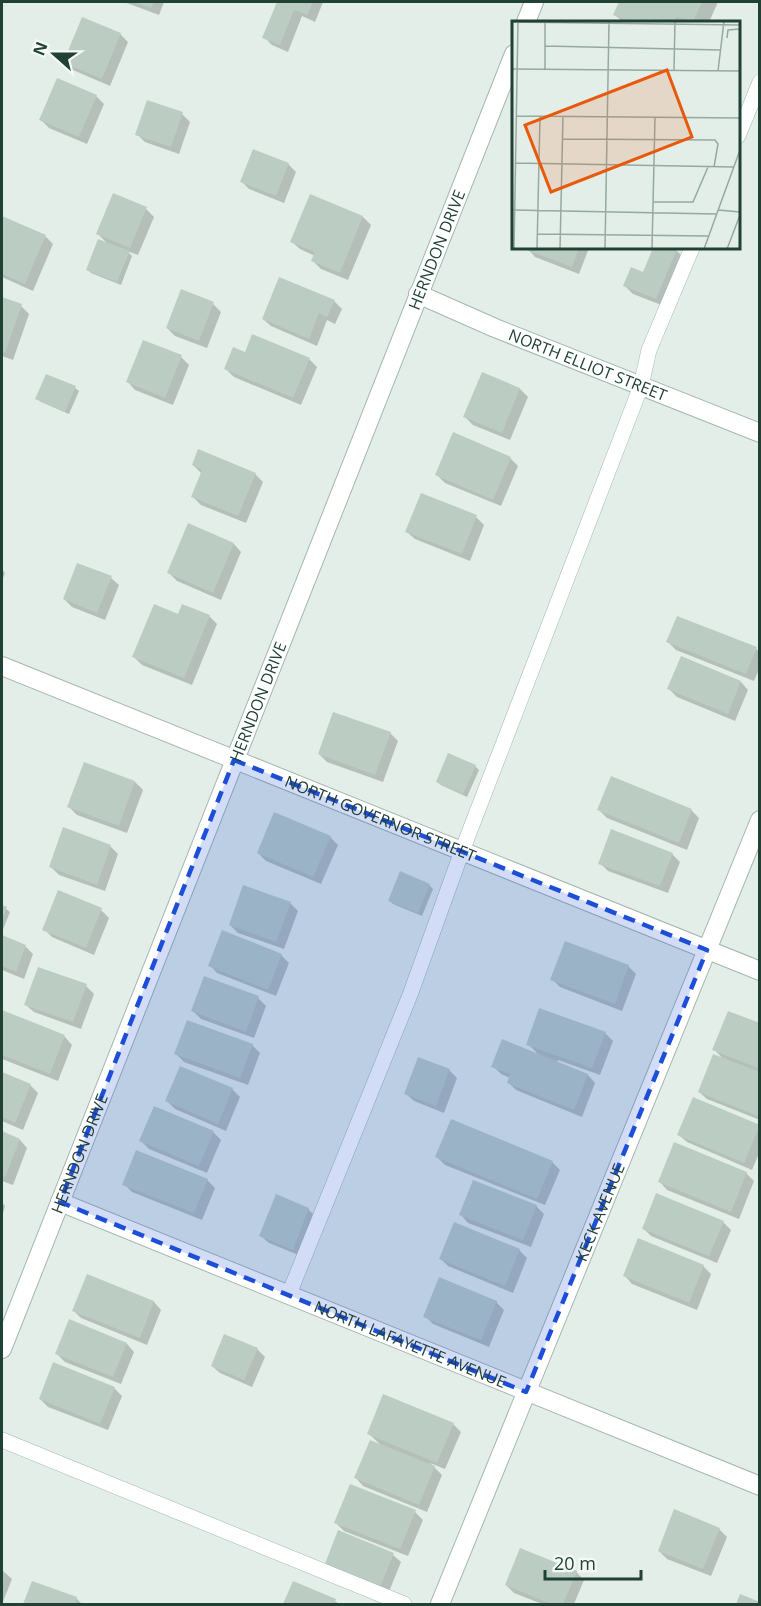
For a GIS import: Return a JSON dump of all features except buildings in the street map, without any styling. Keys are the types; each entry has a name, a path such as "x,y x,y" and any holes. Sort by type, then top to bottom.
{"street":[{"path":"526,21 534,2"},
{"name":"HERNDON DRIVE","path":"2,1349 512,57"},
{"name":"NORTH ELLIOT STREET","path":"418,294 495,328 759,433"},
{"name":"NORTH GOVERNOR STREET","path":"2,666 759,971"},
{"name":"KECK AVENUE","path":"440,1605 759,820"},
{"name":"NORTH LAFAYETTE AVENUE","path":"60,1202 759,1486"}],"lane":[{"path":"740,131 759,82"},
{"path":"289,1294 410,995 462,851 641,386 649,350 693,249"},
{"path":"2,1440 404,1605"}],"highlighted area":[{"path":"234,760 707,950 526,1392 60,1202"}]}
